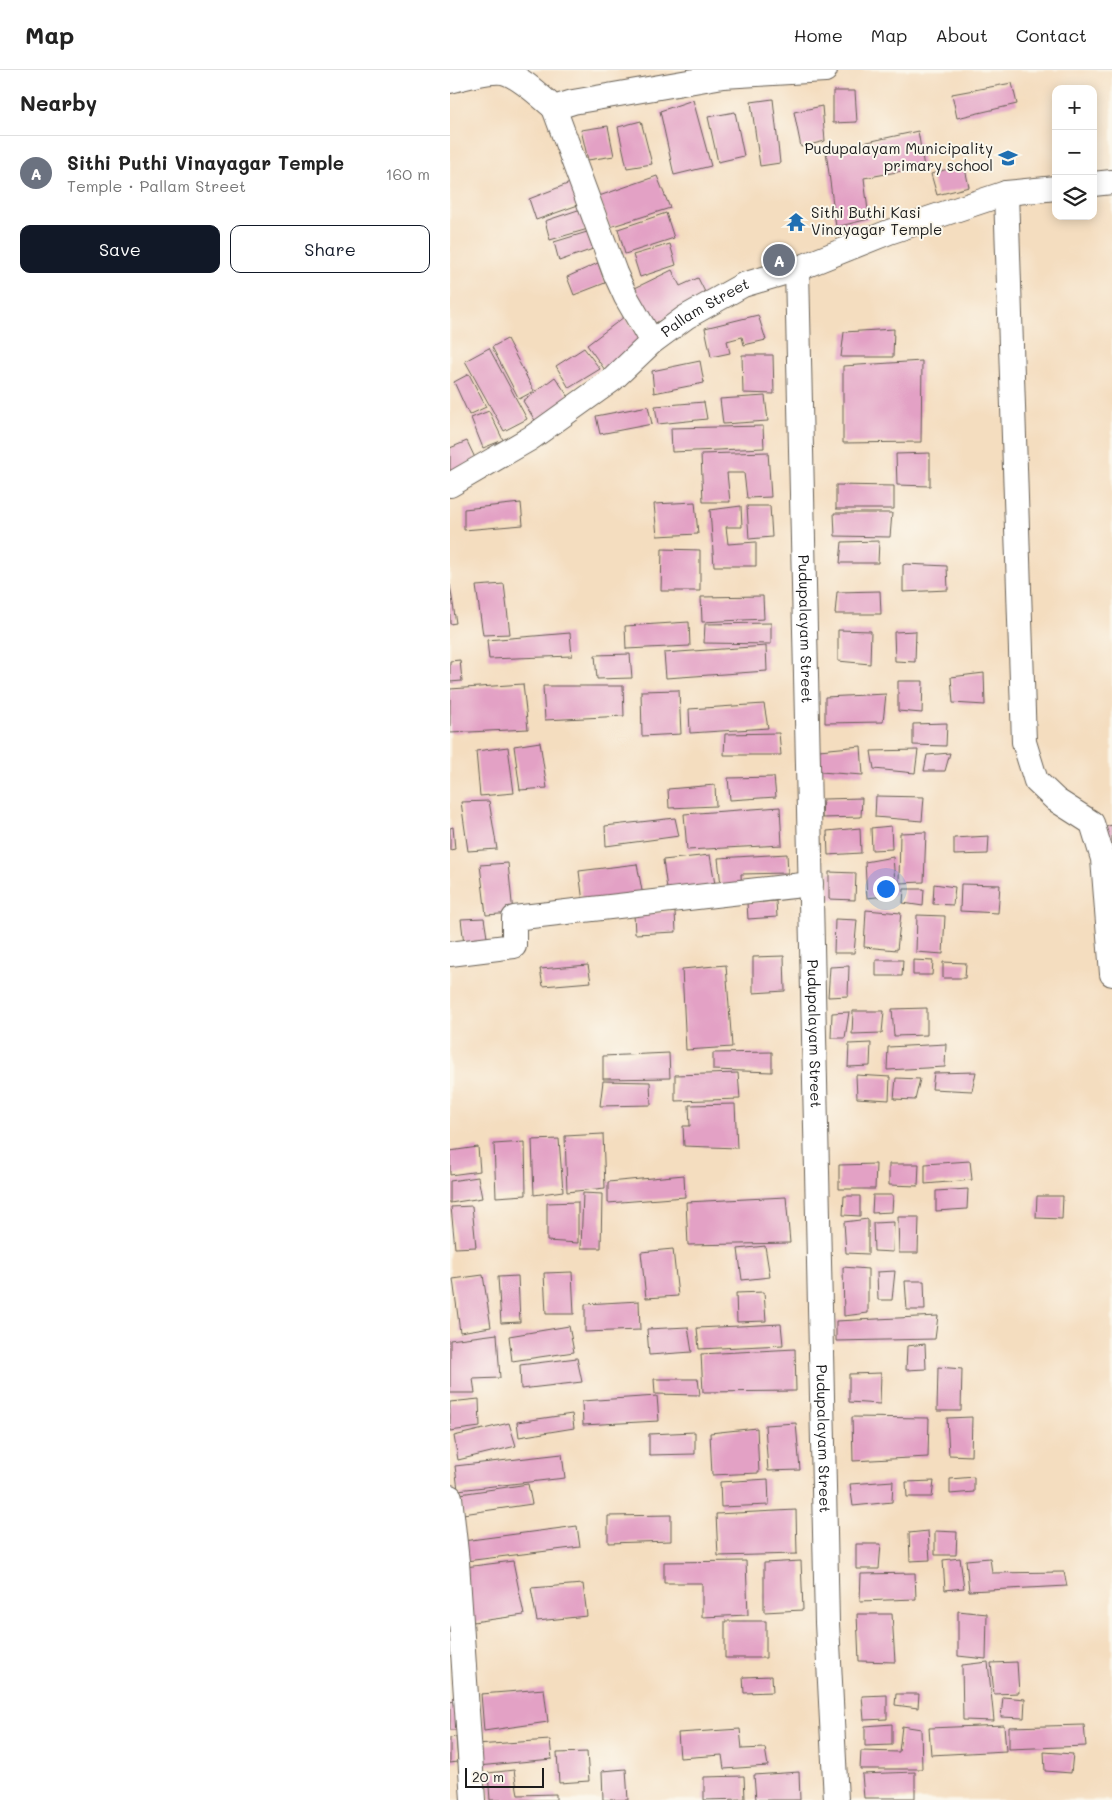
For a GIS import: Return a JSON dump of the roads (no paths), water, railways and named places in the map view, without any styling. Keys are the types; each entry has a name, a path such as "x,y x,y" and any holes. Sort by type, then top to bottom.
{"street":[{"path":"554,108 582,101 723,76 825,70"},
{"path":"450,81 479,73 502,71 518,80 554,108 614,273 626,298 652,342"},
{"path":"1097,184 1112,182"},
{"name":"Pallam Street","path":"450,485 531,438 612,380 652,342 686,317 743,285 797,269 889,232 1006,193 1052,188"},
{"path":"1006,193 1024,742 1036,780 1056,800 1092,823 1103,858 1112,974"},
{"name":"Pudupalayam Street","path":"797,269 828,1623 836,1800"},
{"path":"450,954 514,946 514,918 811,884"},
{"path":"450,1497 457,1562 473,1800"}],"place":[{"name":"Pudupalayam Municipality primary school","path":"1008,158"},
{"name":"Sithi Buthi Kasi Vinayagar Temple","path":"796,222"},
{"name":"Sithi Puthi Vinayagar Temple","path":"779,260"}]}
